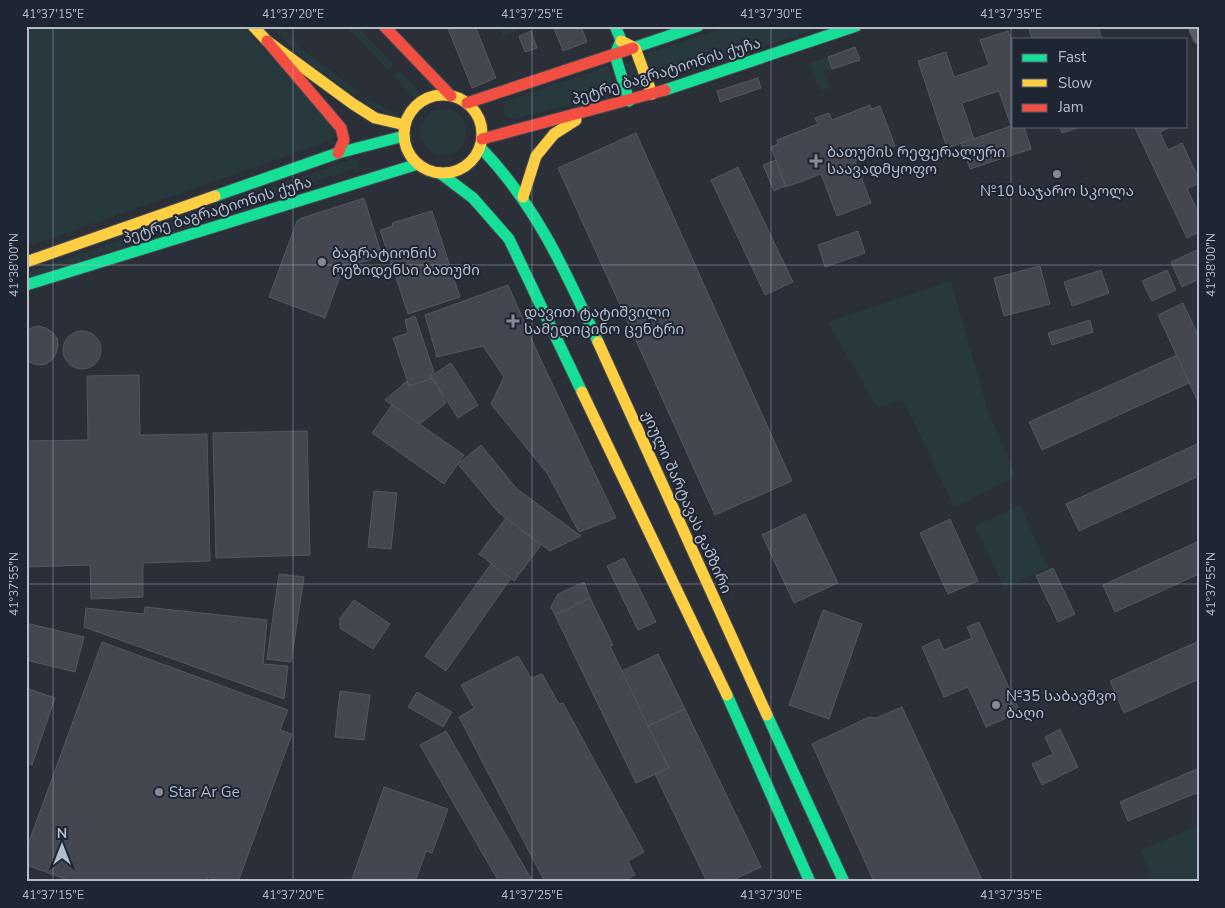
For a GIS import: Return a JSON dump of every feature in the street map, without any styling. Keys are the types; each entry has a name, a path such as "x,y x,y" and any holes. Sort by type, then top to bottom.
{"main road":[{"path":"253,26 341,128 345,136 338,153"},
{"path":"384,26 451,96 467,104 478,115 481,123 481,143 477,155 464,167 448,173 440,173 428,170 418,164 411,156 406,146 404,131 411,112 422,101 436,96 451,96"},
{"path":"615,26 621,40 635,48 652,94"},
{"name":"პეტრე ბაგრატიონის ქუჩა","path":"467,104 698,26"},
{"name":"პეტრე ბაგრატიონის ქუჩა","path":"481,143 652,94 856,26"},
{"path":"621,40 615,55 629,100"},
{"path":"267,42 353,104 375,118 404,131"},
{"path":"523,197 536,156 554,134 571,122 598,108"},
{"name":"პეტრე ბაგრატიონის ქუჩა","path":"26,262 404,131"},
{"name":"ჟიული შარტავას გამზირი","path":"481,143 523,197 560,260 688,540 780,748 844,882"},
{"name":"პეტრე ბაგრატიონის ქუჩა","path":"26,285 418,164"},
{"path":"440,173 473,198 509,239 723,685 810,882"}],"street":[{"path":"1194,26 1199,38"}],"shaded area":[{"path":"26,26 242,26 331,122 335,130 333,138 324,143 26,247"},
{"path":"270,26 281,26 302,49 357,91 354,95 302,58"},
{"path":"346,26 357,26 393,64 388,70"},
{"path":"499,26 530,26 503,36"},
{"path":"728,26 824,26 659,81 654,76 647,53"},
{"path":"828,57 832,69 824,72 830,88 820,91 810,63"},
{"path":"632,61 640,81 633,84 625,64"},
{"path":"608,66 618,92 518,118 505,116 503,108 507,101"},
{"path":"399,71 422,95 415,99 393,75"},
{"path":"367,99 402,117 400,120 365,103"},
{"path":"438,109 448,109 462,119 466,132 462,145 456,151 448,155 438,155 424,145 420,137 420,127 430,113"},
{"path":"357,159 359,165 356,168 26,279 26,273"},
{"path":"951,281 986,406 1016,476 955,508 903,400 877,407 828,322"},
{"path":"1020,505 1048,568 1004,588 975,526"},
{"path":"1199,825 1199,882 1154,882 1141,850"}],"building":[{"path":"447,26 475,26 496,78 472,88"},
{"path":"553,26 581,26 587,42 563,51"},
{"path":"1028,26 1098,26 1102,38 1032,38"},
{"path":"531,31 537,48 525,52 519,36"},
{"path":"1008,31 1012,42 1012,126 999,91 962,103 974,139 947,148 918,61 946,52 954,77 989,65 980,40"},
{"path":"855,47 860,60 832,69 828,57"},
{"path":"758,78 761,88 720,102 717,91"},
{"name":"ბათუმის რეფერალური საავადმყოფო","path":"870,105 871,109 880,106 895,146 855,161 871,203 837,216 821,174 786,187 771,147 778,144 777,140 818,124 815,118 829,113 832,120"},
{"path":"1012,126 1012,128 1025,128 1031,149 970,169 961,143"},
{"path":"1061,128 1078,128 1062,133"},
{"path":"1135,128 1169,128 1160,132 1168,150 1182,143 1199,179 1199,183 1187,189 1199,214 1199,232 1187,238"},
{"path":"636,133 792,481 715,515 558,168"},
{"path":"776,160 785,186 774,191 763,165"},
{"path":"738,167 793,282 765,295 711,180"},
{"name":"ბაგრატიონის რეზიდენსი ბათუმი","path":"364,198 382,256 343,268 325,318 269,297 297,221"},
{"path":"432,211 460,297 408,314 380,230 393,226 392,223"},
{"path":"858,231 865,253 825,267 818,245"},
{"path":"1197,250 1199,254 1199,279 1182,287 1171,262"},
{"path":"1040,266 1050,304 1004,316 994,278"},
{"path":"1101,270 1109,293 1072,306 1064,282"},
{"path":"1167,270 1176,290 1152,301 1142,281"},
{"path":"508,285 540,358 616,518 579,532 547,473 491,404 504,377 483,346 437,357 425,315"},
{"path":"1183,303 1199,337 1199,404 1158,315"},
{"path":"415,316 434,372 430,375 433,378 409,386 393,338 408,333 405,320"},
{"path":"1090,320 1093,332 1052,345 1048,333"},
{"path":"39,326 52,332 57,338 58,346 52,360 46,364 38,365 26,360 26,331"},
{"path":"82,331 96,336 101,350 96,364 82,369 68,364 63,350 68,336"},
{"path":"1177,355 1189,383 1042,450 1029,422"},
{"path":"451,363 478,405 458,418 431,376"},
{"path":"139,375 140,435 207,434 210,561 143,563 143,597 91,599 90,565 26,567 26,441 88,440 87,376"},
{"path":"433,378 446,403 420,424 385,400 407,381 409,386"},
{"path":"392,405 464,455 444,484 372,433"},
{"path":"307,431 310,555 216,558 213,433"},
{"path":"1199,443 1199,476 1079,531 1066,504"},
{"path":"481,445 517,489 581,536 550,551 499,513 458,464"},
{"path":"374,491 397,493 391,549 368,547"},
{"path":"805,514 838,583 794,603 762,535"},
{"path":"506,518 541,545 514,581 479,554"},
{"path":"950,519 978,581 948,594 920,533"},
{"path":"1199,541 1199,574 1115,612 1103,585"},
{"path":"624,558 656,622 638,630 607,566"},
{"path":"491,564 511,578 446,671 425,656"},
{"path":"1053,568 1075,614 1058,622 1036,576"},
{"path":"279,574 304,577 291,662 267,659"},
{"path":"584,582 590,598 555,615 551,607 558,594"},
{"path":"590,598 613,645 610,646 669,768 636,783 555,615"},
{"path":"354,600 390,624 373,649 340,628 340,618"},
{"path":"145,607 267,620 263,664 288,666 284,699 84,627 86,608 144,614"},
{"path":"823,610 862,624 829,719 789,705"},
{"path":"979,622 1020,712 986,727 968,687 944,697 922,647 939,639 944,650 972,638 967,627"},
{"path":"26,623 84,637 75,672 26,660"},
{"path":"1199,641 1199,679 1124,713 1110,681"},
{"name":"Star Ar Ge","path":"102,642 288,710 280,730 292,734 238,882 221,882 208,877 206,882 74,882 26,865 26,850"},
{"path":"658,654 685,709 648,726 622,671"},
{"path":"518,656 531,678 542,674 559,704 563,703 644,852 628,861 635,875 621,882 545,882 459,717 474,708 461,685"},
{"path":"26,688 55,698 32,765 26,763"},
{"path":"340,691 370,695 364,740 335,737"},
{"path":"417,692 452,712 443,727 408,707"},
{"path":"902,707 983,882 874,882 812,744 869,717 876,718"},
{"path":"685,709 761,867 729,882 707,882 655,774 669,768 648,726"},
{"path":"1060,729 1078,767 1042,785 1032,764 1053,754 1045,737"},
{"path":"446,731 533,882 499,882 420,745"},
{"path":"1199,768 1199,792 1128,821 1120,802"},
{"path":"384,787 448,809 432,853 426,851 415,882 351,882"}],"traffic: fast":[{"path":"615,26 621,40 615,55 629,101"},
{"path":"633,48 698,26"},
{"path":"665,90 856,26"},
{"path":"215,196 338,153 404,136"},
{"path":"480,147 500,169 548,239 574,289 598,342"},
{"path":"26,285 418,164"},
{"path":"440,173 473,198 509,239 582,392"},
{"path":"727,695 810,882"},
{"path":"767,715 844,882"}],"traffic: slow":[{"path":"253,26 267,41 353,104 375,118 405,125"},
{"path":"621,41 635,48 652,94"},
{"path":"443,95 458,98 471,106 479,119 482,134 479,149 471,162 458,170 443,173 428,170 415,162 407,149 404,134 407,119 415,106 428,98 443,95"},
{"path":"523,197 536,156 554,134 576,120"},
{"path":"26,262 215,196"},
{"path":"598,342 767,715"},
{"path":"582,392 727,695"}],"traffic: jam":[{"path":"384,26 451,96"},
{"path":"267,41 341,128 344,140 338,153"},
{"path":"467,103 633,48"},
{"path":"482,139 665,90"}],"place":[{"name":"ბათუმის რეფერალური საავადმყოფო","path":"816,161"},
{"name":"№10 საჯარო სკოლა","path":"1057,174"},
{"name":"ბაგრატიონის რეზიდენსი ბათუმი","path":"322,262"},
{"name":"დავით ტატიშვილი სამედიცინო ცენტრი","path":"513,321"},
{"name":"№35 საბავშვო ბაღი","path":"996,705"},
{"name":"Star Ar Ge","path":"159,792"}]}
